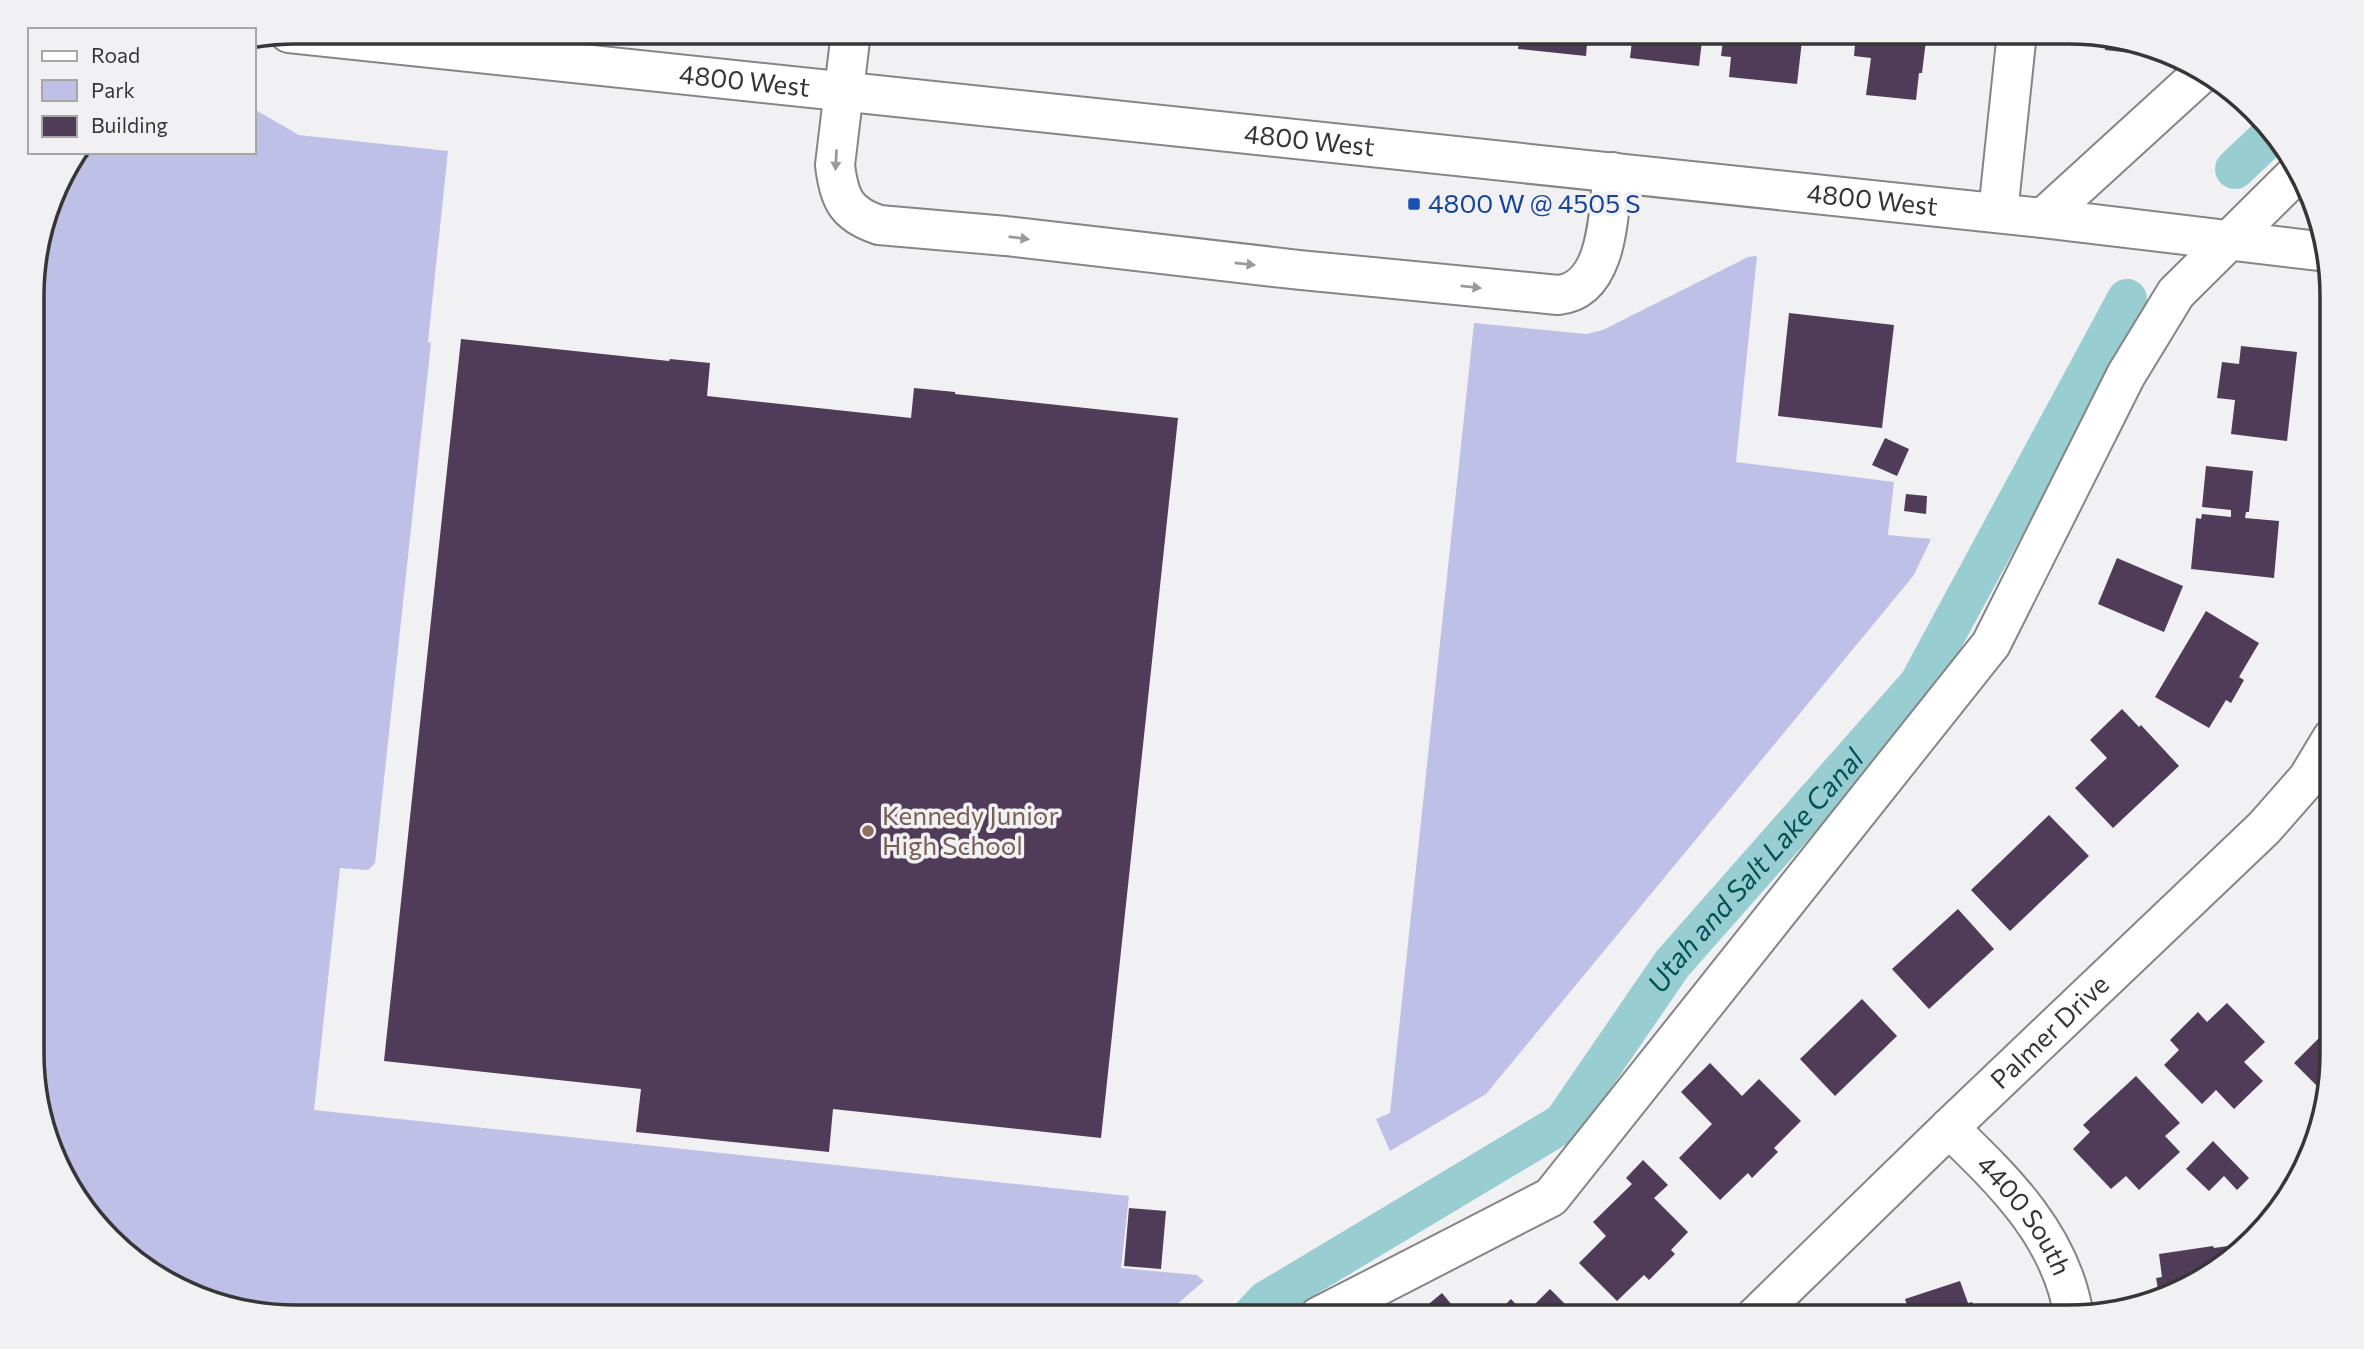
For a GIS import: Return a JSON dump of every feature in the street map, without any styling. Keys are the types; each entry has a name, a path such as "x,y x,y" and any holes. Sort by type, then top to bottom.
{"main road":[{"name":"4800 West","path":"393,44 1998,213 2316,251"},
{"path":"850,44 835,165 837,185 846,204 859,218 879,225 1558,295 1570,293 1590,279 1601,251 1613,172"},
{"path":"1998,213 2016,44"},
{"path":"2043,218 2195,79"},
{"path":"1341,1305 1550,1197 1992,644 2126,375 2176,293 2291,179"},
{"name":"Palmer Drive","path":"1767,1305 2264,828 2308,778 2320,758"},
{"name":"4400 South","path":"1949,1128 1998,1176 2035,1220 2056,1256 2072,1305"}],"green space":[{"path":"256,110 299,135 448,151 428,342 431,343 375,863 368,870 340,868 314,1110 1129,1196 1121,1268 1197,1275 1204,1281 1176,1305 280,1305 231,1297 184,1279 142,1253 106,1219 86,1193 63,1150 52,1118 44,1069 44,280 57,215 70,184 87,154 256,154"},
{"path":"1757,256 1736,462 1894,482 1888,535 1931,539 1914,575 1486,1094 1390,1151 1376,1119 1390,1113 1474,323 1586,334 1603,330 1748,257"}],"building":[{"path":"1519,44 1587,44 1586,56 1518,49"},
{"path":"1632,44 1702,44 1699,66 1630,58"},
{"path":"1722,44 1802,44 1797,84 1729,77 1731,57 1721,56"},
{"path":"1855,44 1926,44 1916,100 1866,95 1871,58 1854,56"},
{"path":"2105,47 2138,54 2105,50"},
{"path":"1789,313 1894,325 1882,428 1778,416"},
{"path":"461,339 710,363 707,396 911,418 914,388 1178,418 1101,1138 833,1109 829,1152 636,1132 641,1089 384,1061"},
{"path":"2241,346 2297,352 2287,441 2231,434 2235,400 2217,398 2222,362 2239,364"},
{"path":"1885,438 1909,449 1897,476 1872,465"},
{"path":"2206,466 2253,471 2249,512 2246,512 2245,518 2279,521 2274,578 2191,569 2196,518 2201,519 2202,514 2231,517 2231,510 2202,507"},
{"path":"1906,494 1927,496 1926,514 1904,511"},
{"path":"2117,558 2183,586 2164,632 2098,604"},
{"path":"2206,611 2259,643 2239,677 2244,680 2231,703 2226,700 2209,728 2155,697"},
{"path":"2122,709 2139,727 2141,725 2179,766 2113,828 2075,788 2107,758 2090,740"},
{"path":"2049,815 2089,856 2010,931 1971,890"},
{"path":"1958,909 1994,949 1929,1009 1892,969"},
{"path":"1862,999 1897,1036 1835,1096 1800,1059"},
{"path":"2227,1003 2265,1042 2244,1062 2263,1081 2234,1109 2216,1090 2202,1104 2164,1065 2179,1050 2170,1040 2198,1012 2207,1022"},
{"path":"2320,1037 2318,1087 2294,1063"},
{"path":"1710,1063 1742,1096 1759,1079 1801,1121 1774,1148 1778,1152 1752,1178 1748,1173 1720,1200 1679,1158 1712,1124 1681,1092"},
{"path":"2136,1076 2180,1123 2165,1136 2180,1152 2139,1190 2126,1176 2111,1189 2073,1149 2090,1132 2083,1125"},
{"path":"2213,1141 2249,1178 2237,1190 2224,1176 2209,1191 2186,1169"},
{"path":"1643,1160 1668,1185 1654,1198 1688,1232 1671,1250 1675,1254 1649,1280 1644,1275 1617,1301 1579,1263 1606,1236 1593,1222 1632,1184 1626,1178"},
{"path":"1129,1208 1166,1211 1161,1269 1124,1266"},
{"path":"2213,1246 2228,1248 2208,1263 2158,1289 2156,1278 2162,1277 2159,1254"},
{"path":"1960,1281 1968,1303 1972,1302 1973,1305 1907,1305 1905,1299"},
{"path":"1550,1289 1566,1305 1534,1305"},
{"path":"1442,1293 1452,1305 1428,1305"},
{"path":"1511,1299 1517,1305 1505,1305"}],"waterway":[{"name":"Utah and Salt Lake Canal","path":"2235,169 2266,140"},
{"name":"Utah and Salt Lake Canal","path":"1262,1305 1563,1123 1672,964 1919,684 2127,299"}],"place":[{"name":"4800 W @ 4505 S","path":"1414,204"},
{"name":"Kennedy Junior High School","path":"868,831"}]}
